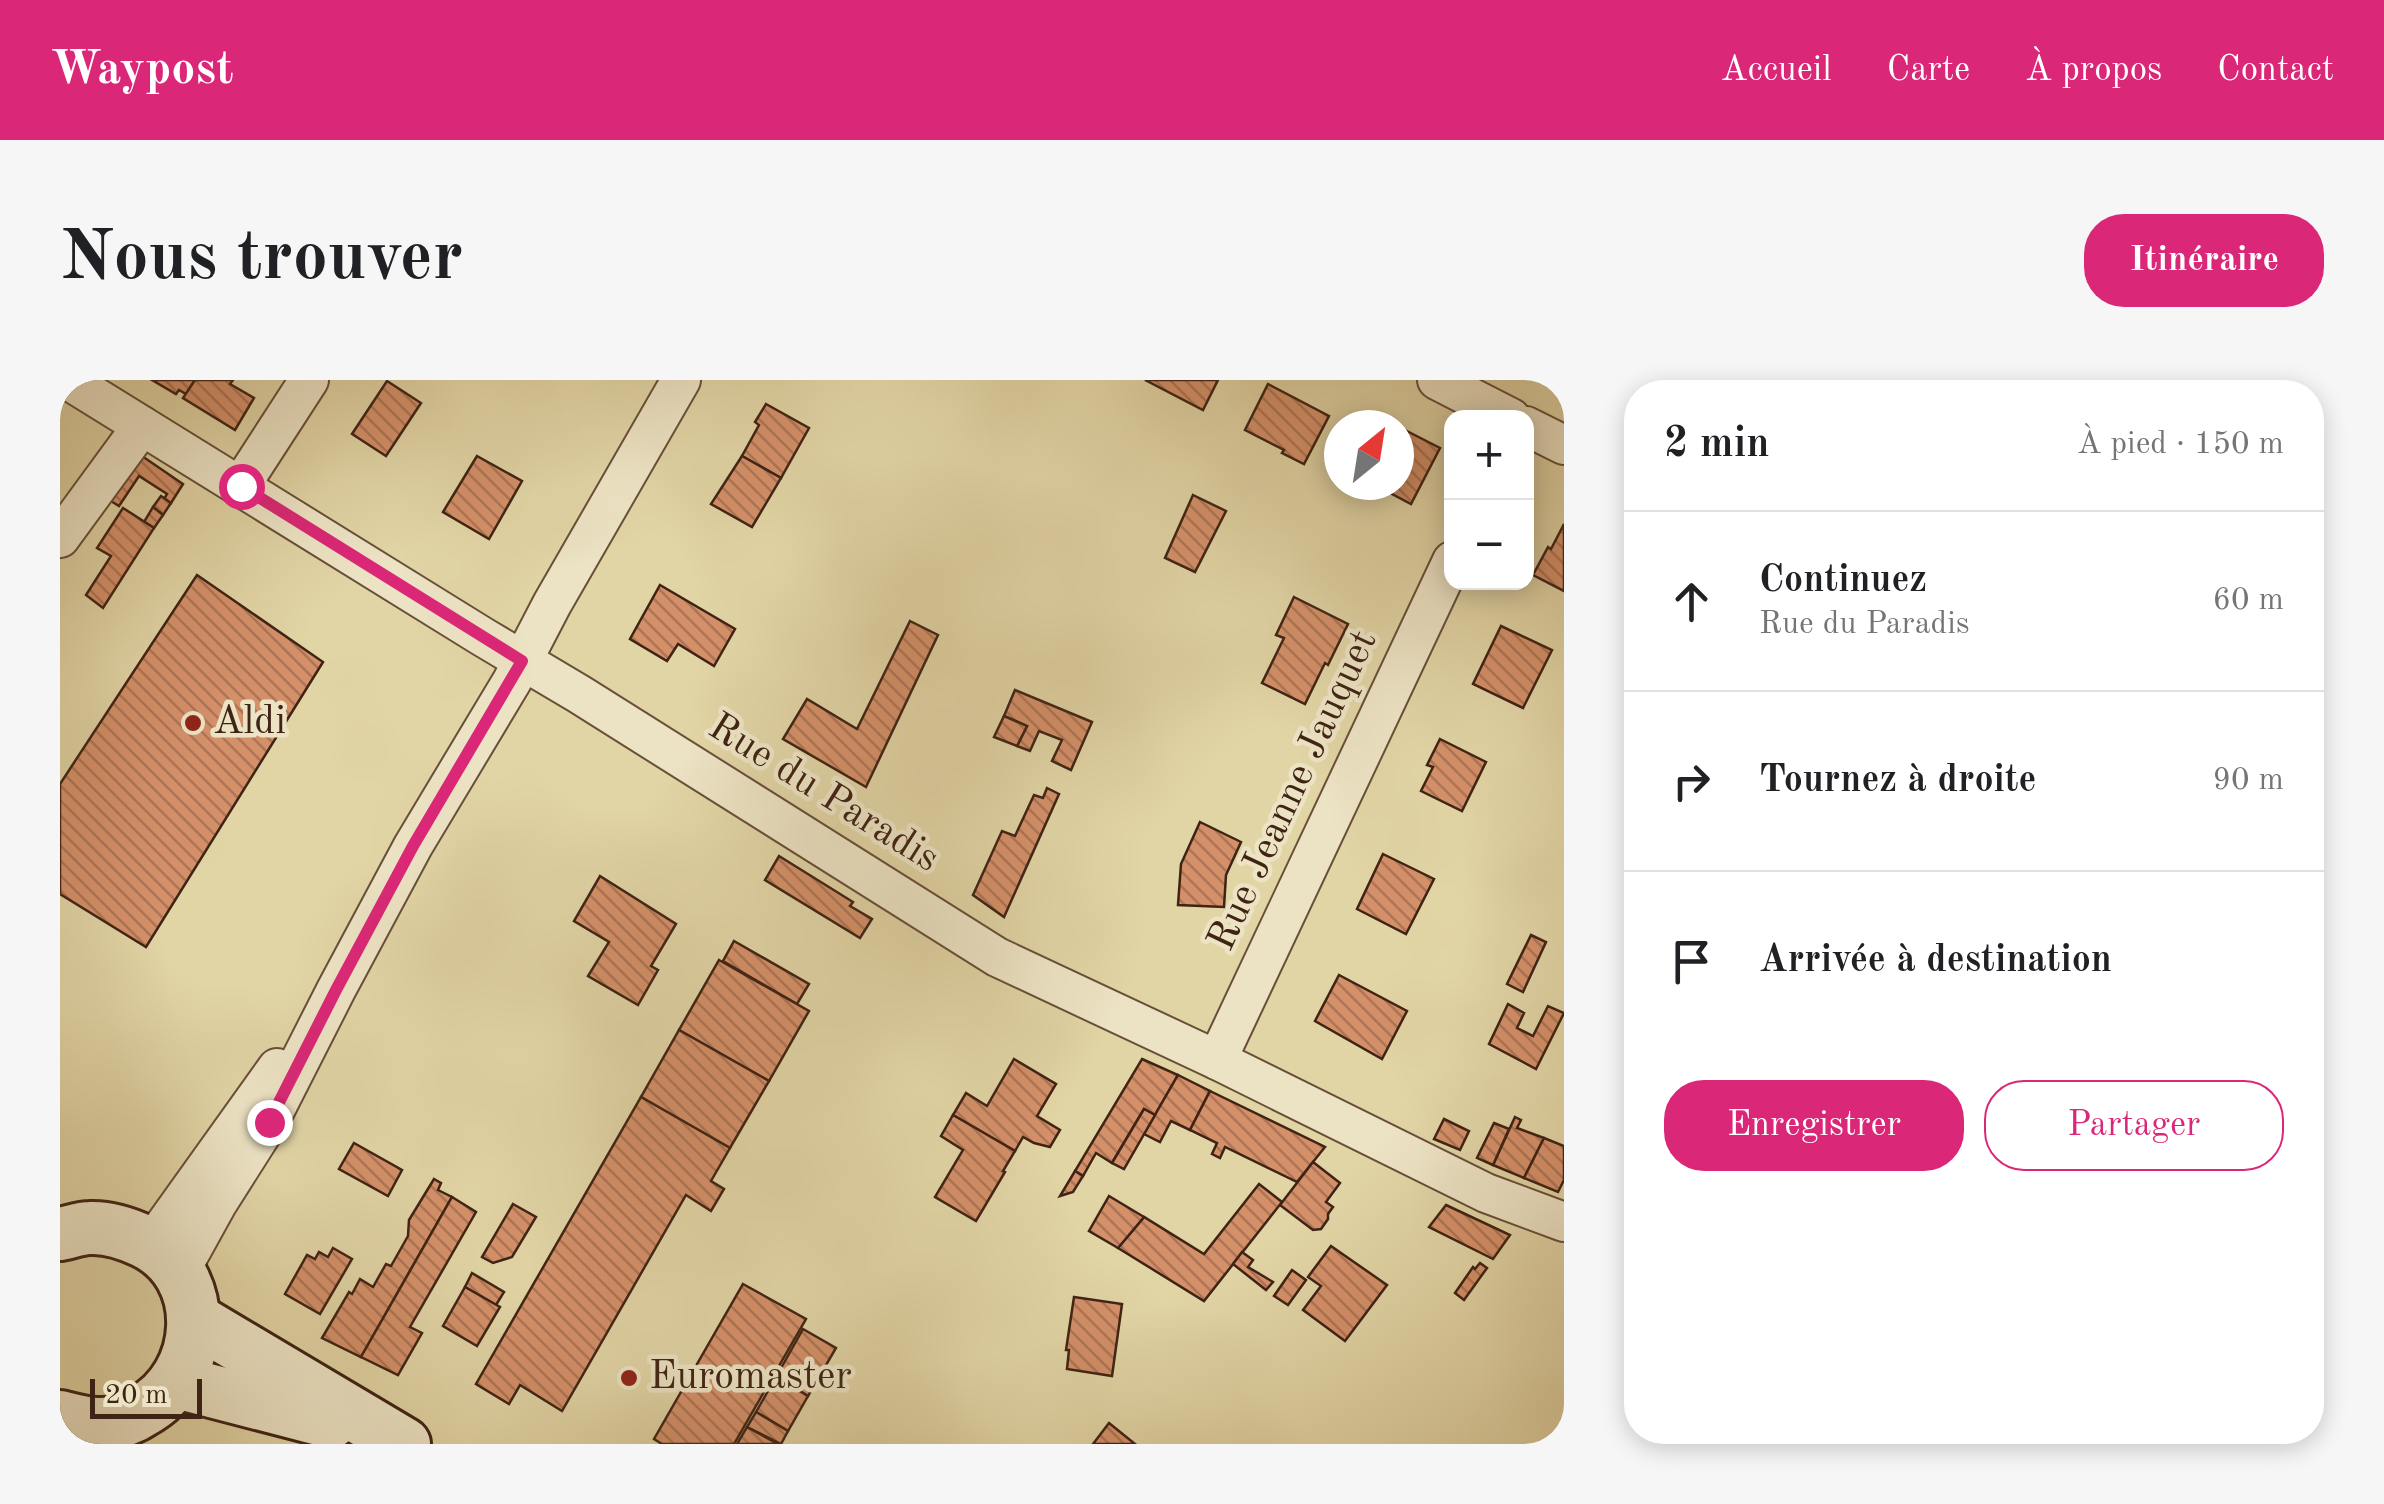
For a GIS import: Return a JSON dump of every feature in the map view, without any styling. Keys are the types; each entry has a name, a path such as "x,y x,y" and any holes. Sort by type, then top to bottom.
{"main road":[{"path":"60,1234 92,1228 122,1231 175,1279 397,1441"},
{"path":"83,1428 130,1418 156,1404 177,1382 191,1352 175,1279"},
{"path":"177,1382 397,1441"}],"street":[{"name":"Rue du Paradis","path":"68,380 580,694 998,957 1217,1060 1486,1194 1564,1222"},
{"path":"241,486 309,380"},
{"path":"175,1279 269,1122 413,846 682,380"},
{"path":"1437,380 1495,410"},
{"path":"60,538 142,426"},
{"path":"1534,430 1564,445"},
{"name":"Rue Jeanne Jauquet","path":"1217,1060 1444,578"}],"building":[{"path":"152,380 195,380 186,394 179,390 176,394"},
{"path":"195,380 233,380 230,384 254,398 235,430 183,398"},
{"path":"1145,380 1218,380 1203,410"},
{"path":"387,381 421,403 386,456 352,434"},
{"path":"1268,384 1324,413 1324,426 1304,464 1245,430"},
{"path":"766,404 809,428 781,478 742,456"},
{"path":"1414,435 1440,448 1414,498"},
{"path":"139,454 183,484 171,503 164,499 167,494 139,476 119,506 106,498"},
{"path":"477,456 522,481 489,539 443,512"},
{"path":"742,456 781,478 752,527 711,504"},
{"path":"1193,495 1226,511 1195,572 1165,558"},
{"path":"161,496 171,503 163,515 153,507"},
{"path":"153,507 163,515 154,528 144,522"},
{"path":"123,508 154,528 103,608 86,595 111,556 97,548"},
{"path":"1564,524 1564,591 1534,576 1548,547 1551,549"},
{"name":"Aldi","path":"197,575 323,662 146,947 60,894 60,784"},
{"path":"660,585 735,629 714,666 678,644 667,661 630,639"},
{"path":"1294,597 1348,624 1305,704 1262,683 1284,638 1276,635"},
{"path":"910,621 938,635 866,787 783,739 807,699 857,729"},
{"path":"1501,626 1552,650 1523,708 1473,684"},
{"path":"1015,690 1092,722 1071,770 1052,761 1062,740 1039,731 1030,751 1017,746 1027,726 1004,716"},
{"path":"1004,716 1027,726 1017,746 994,737"},
{"path":"1440,739 1486,762 1462,811 1421,791 1433,767 1427,765"},
{"path":"1047,788 1059,794 1004,917 973,895 1002,831 1015,836 1034,795 1043,798"},
{"path":"1200,822 1241,842 1226,875 1224,907 1178,905 1181,864"},
{"path":"1383,854 1434,879 1406,934 1357,909"},
{"path":"779,856 853,902 850,906 872,919 860,938 765,880"},
{"path":"600,876 676,924 651,966 658,970 638,1005 588,976 609,942 574,921"},
{"path":"1531,935 1546,942 1523,992 1507,984"},
{"path":"734,941 809,984 797,1004 723,961"},
{"path":"719,960 809,1011 769,1081 679,1030"},
{"path":"1339,975 1407,1011 1382,1059 1315,1021"},
{"path":"1508,1004 1524,1013 1517,1028 1533,1036 1548,1006 1564,1013 1536,1069 1489,1044"},
{"path":"679,1030 769,1081 730,1148 641,1097"},
{"path":"1014,1059 1056,1084 1037,1116 1060,1130 1050,1147 1023,1137 1015,1151 953,1115 966,1093 987,1106"},
{"path":"1142,1059 1178,1075 1155,1115 1144,1109 1112,1163 1096,1153 1083,1176 1075,1171"},
{"path":"1178,1075 1210,1091 1190,1130 1171,1121 1160,1142 1144,1134"},
{"path":"1210,1091 1325,1147 1297,1182 1225,1147 1220,1158 1212,1154 1217,1143 1190,1130"},
{"path":"641,1097 730,1148 711,1181 724,1189 711,1211 686,1195 562,1411 520,1385 509,1404 476,1384"},
{"path":"1144,1109 1155,1115 1124,1169 1112,1163"},
{"path":"953,1115 1015,1151 976,1221 935,1197 963,1150 941,1136"},
{"path":"1515,1117 1521,1120 1517,1128 1544,1138 1524,1178 1493,1165"},
{"path":"1444,1119 1469,1131 1460,1150 1434,1139"},
{"path":"1494,1123 1509,1129 1493,1165 1477,1158"},
{"path":"1544,1138 1564,1146 1564,1180 1558,1192 1524,1178"},
{"path":"354,1143 402,1170 388,1196 339,1169"},
{"path":"1313,1162 1340,1183 1326,1202 1333,1207 1328,1219 1321,1229 1313,1230 1280,1205"},
{"path":"1075,1171 1083,1176 1073,1192 1060,1196"},
{"path":"434,1179 441,1183 438,1190 452,1197 361,1357 322,1338 360,1279 373,1287 386,1264 391,1266 408,1236 409,1220"},
{"path":"1259,1184 1282,1202 1204,1301 1118,1248 1144,1217 1204,1254"},
{"path":"1109,1196 1144,1217 1118,1248 1089,1231"},
{"path":"452,1197 476,1212 410,1327 422,1333 398,1375 361,1357"},
{"path":"513,1204 536,1217 512,1257 493,1263 482,1257"},
{"path":"1446,1205 1510,1235 1493,1259 1429,1227"},
{"path":"1331,1246 1387,1285 1345,1341 1303,1310 1321,1286 1308,1277"},
{"path":"333,1248 352,1259 320,1314 285,1294 307,1255 315,1259 319,1252 328,1257"},
{"path":"1242,1252 1253,1260 1248,1267 1273,1282 1266,1290 1233,1264"},
{"path":"1480,1263 1487,1268 1464,1300 1455,1293"},
{"path":"1292,1270 1306,1280 1288,1305 1274,1296"},
{"path":"472,1273 504,1292 496,1305 465,1287"},
{"path":"743,1284 806,1319 734,1444 662,1444 654,1439"},
{"path":"465,1287 500,1307 477,1346 443,1326"},
{"path":"1074,1297 1122,1304 1112,1376 1067,1369"},
{"path":"803,1329 836,1348 808,1396 776,1377"},
{"path":"776,1377 808,1396 788,1431 756,1412"},
{"path":"756,1412 788,1431 781,1444 747,1427"},
{"path":"1109,1423 1135,1444 1093,1444"},
{"path":"747,1427 778,1444 737,1444"}],"place":[{"name":"Aldi","path":"193,723"},
{"name":"Euromaster","path":"629,1378"}],"route":[{"path":"241,486 522,661 413,846 269,1122"}]}
